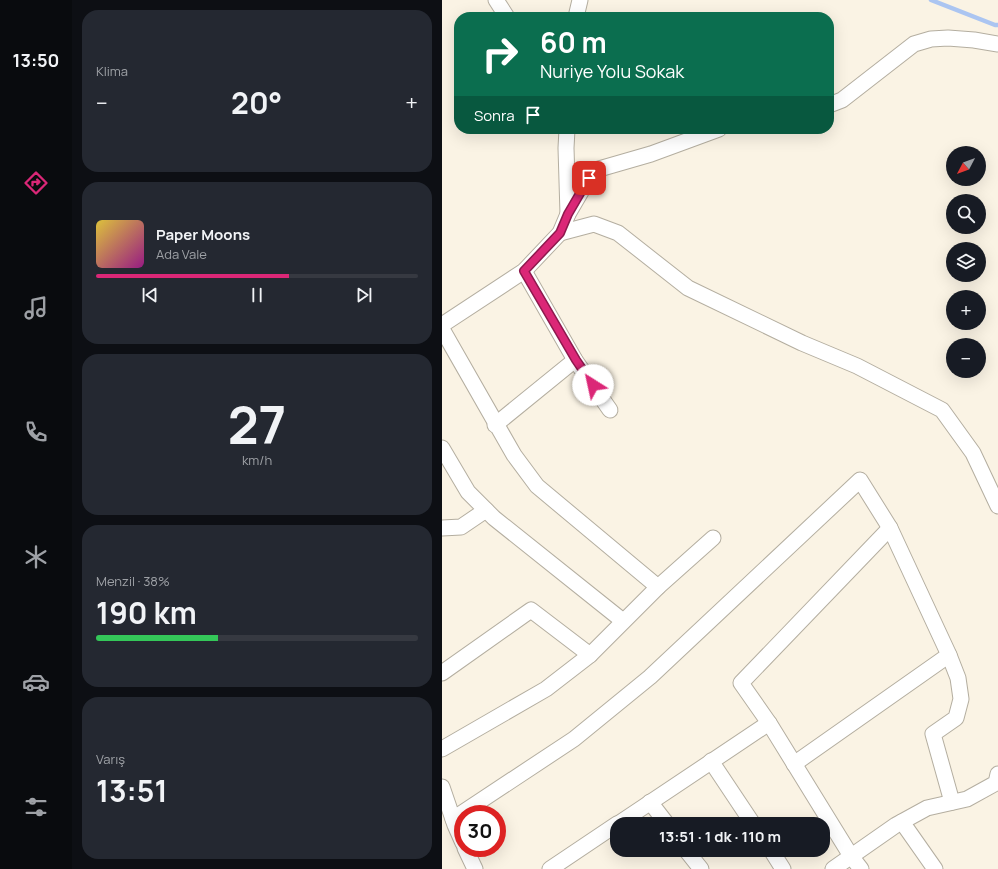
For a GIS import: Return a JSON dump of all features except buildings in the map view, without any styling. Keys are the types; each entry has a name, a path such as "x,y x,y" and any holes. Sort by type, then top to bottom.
{"street":[{"path":"496,0 504,12"},
{"path":"577,12 580,0"},
{"path":"834,103 842,100 914,44 931,39 948,38 998,44"},
{"path":"567,134 568,214"},
{"path":"442,324 524,271 560,233 568,214 589,178 599,169 651,154 705,134"},
{"path":"560,233 594,224 618,233 688,288 802,343 857,366 942,410 973,453 998,506"},
{"path":"524,271 576,360 610,410"},
{"path":"442,329 495,424 514,455 537,486 658,587"},
{"path":"495,424 576,360"},
{"path":"442,448 468,492 486,510 623,621"},
{"path":"475,805 574,739 650,677 860,480 890,528 949,655 958,678 961,699 956,718 933,734 952,802"},
{"path":"442,528 461,527 486,510"},
{"path":"861,869 851,856 769,723 741,683 890,528"},
{"path":"442,749 546,689 590,655 658,587 713,538"},
{"path":"442,673 531,610 590,655"},
{"path":"794,764 949,655"},
{"path":"628,817 769,723"},
{"path":"711,762 748,817"},
{"path":"833,869 902,822 927,808 967,799 996,783 998,774"},
{"path":"442,787 454,819"},
{"path":"650,802 662,817"},
{"path":"902,822 935,869"},
{"path":"556,868 610,829"},
{"path":"469,857 475,869"},
{"path":"692,857 701,869"},
{"path":"775,857 783,869"}],"waterway":[{"path":"931,0 998,25"}],"route":[{"path":"589,178 568,214 560,233 524,271 576,360 593,385"}]}
